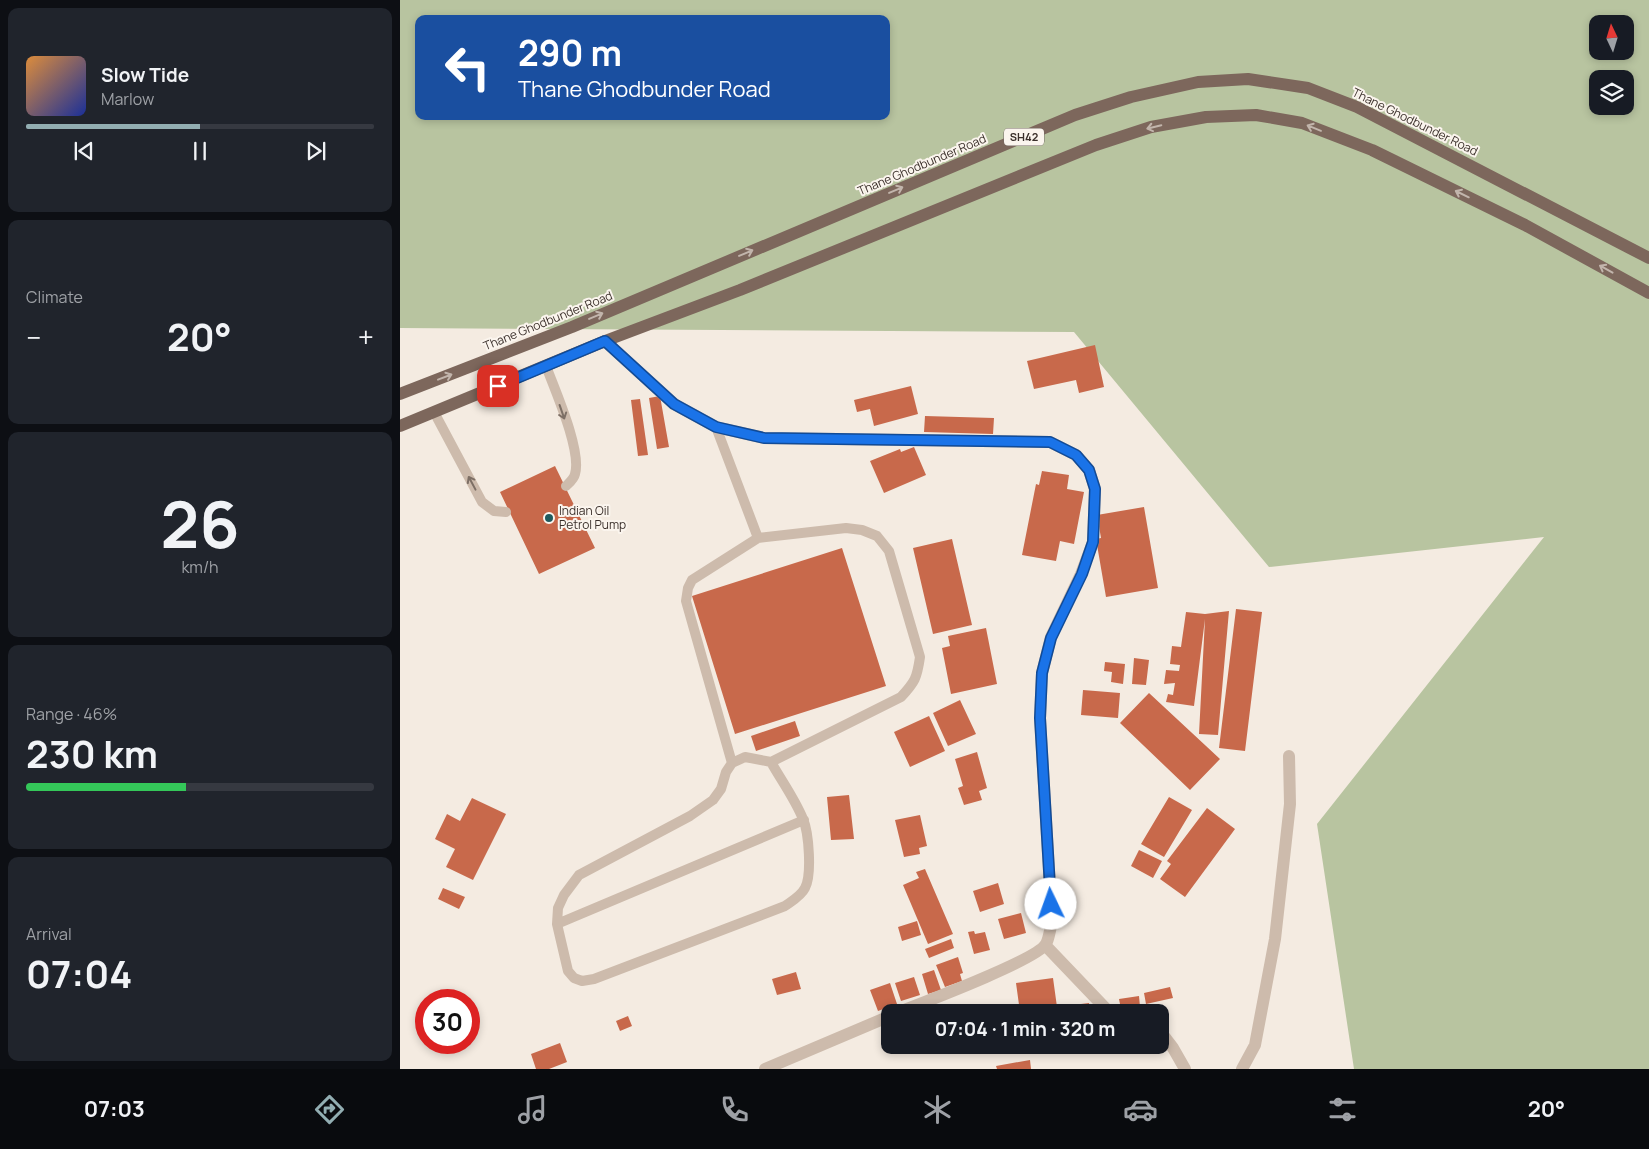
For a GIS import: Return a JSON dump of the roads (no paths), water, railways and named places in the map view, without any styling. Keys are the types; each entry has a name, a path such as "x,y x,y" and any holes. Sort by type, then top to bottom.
{"main road":[{"name":"Thane Ghodbunder Road","path":"400,394 572,327 1076,115 1132,97 1198,82 1248,79 1308,88 1357,107 1649,258"},
{"path":"400,426 605,341 740,290 1096,145 1151,127 1206,117 1256,115 1302,123 1372,150 1525,225 1649,293"}],"street":[{"path":"605,341 674,404 716,427 764,438 1050,442 1076,455 1089,470 1095,489 1093,542 1082,574 1051,638 1042,673 1040,718 1052,922 1046,945 1016,963 917,1004"},
{"path":"1242,1069 1255,1045 1275,939 1290,804 1289,756"},
{"path":"1046,945 1101,1004"},
{"path":"765,1069 881,1020"},
{"path":"1169,1043 1185,1069"}],"lane":[{"path":"546,366 575,448 575,474 566,486"},
{"path":"434,412 482,502 494,511 506,512"},
{"path":"716,427 758,538"},
{"path":"732,762 686,601 688,588 692,580 758,538 846,528 862,530 877,536 889,550 920,658 915,683 901,698 771,762 745,757 732,762 726,772 721,789 713,800 690,816 579,875 564,894 558,908 557,924 568,971 574,978 582,981 594,979 785,906 799,896 805,889 808,879 809,857 804,820 771,762"},
{"path":"557,924 804,820"}],"place":[{"name":"Indian Oil Petrol Pump","path":"549,518"}]}
